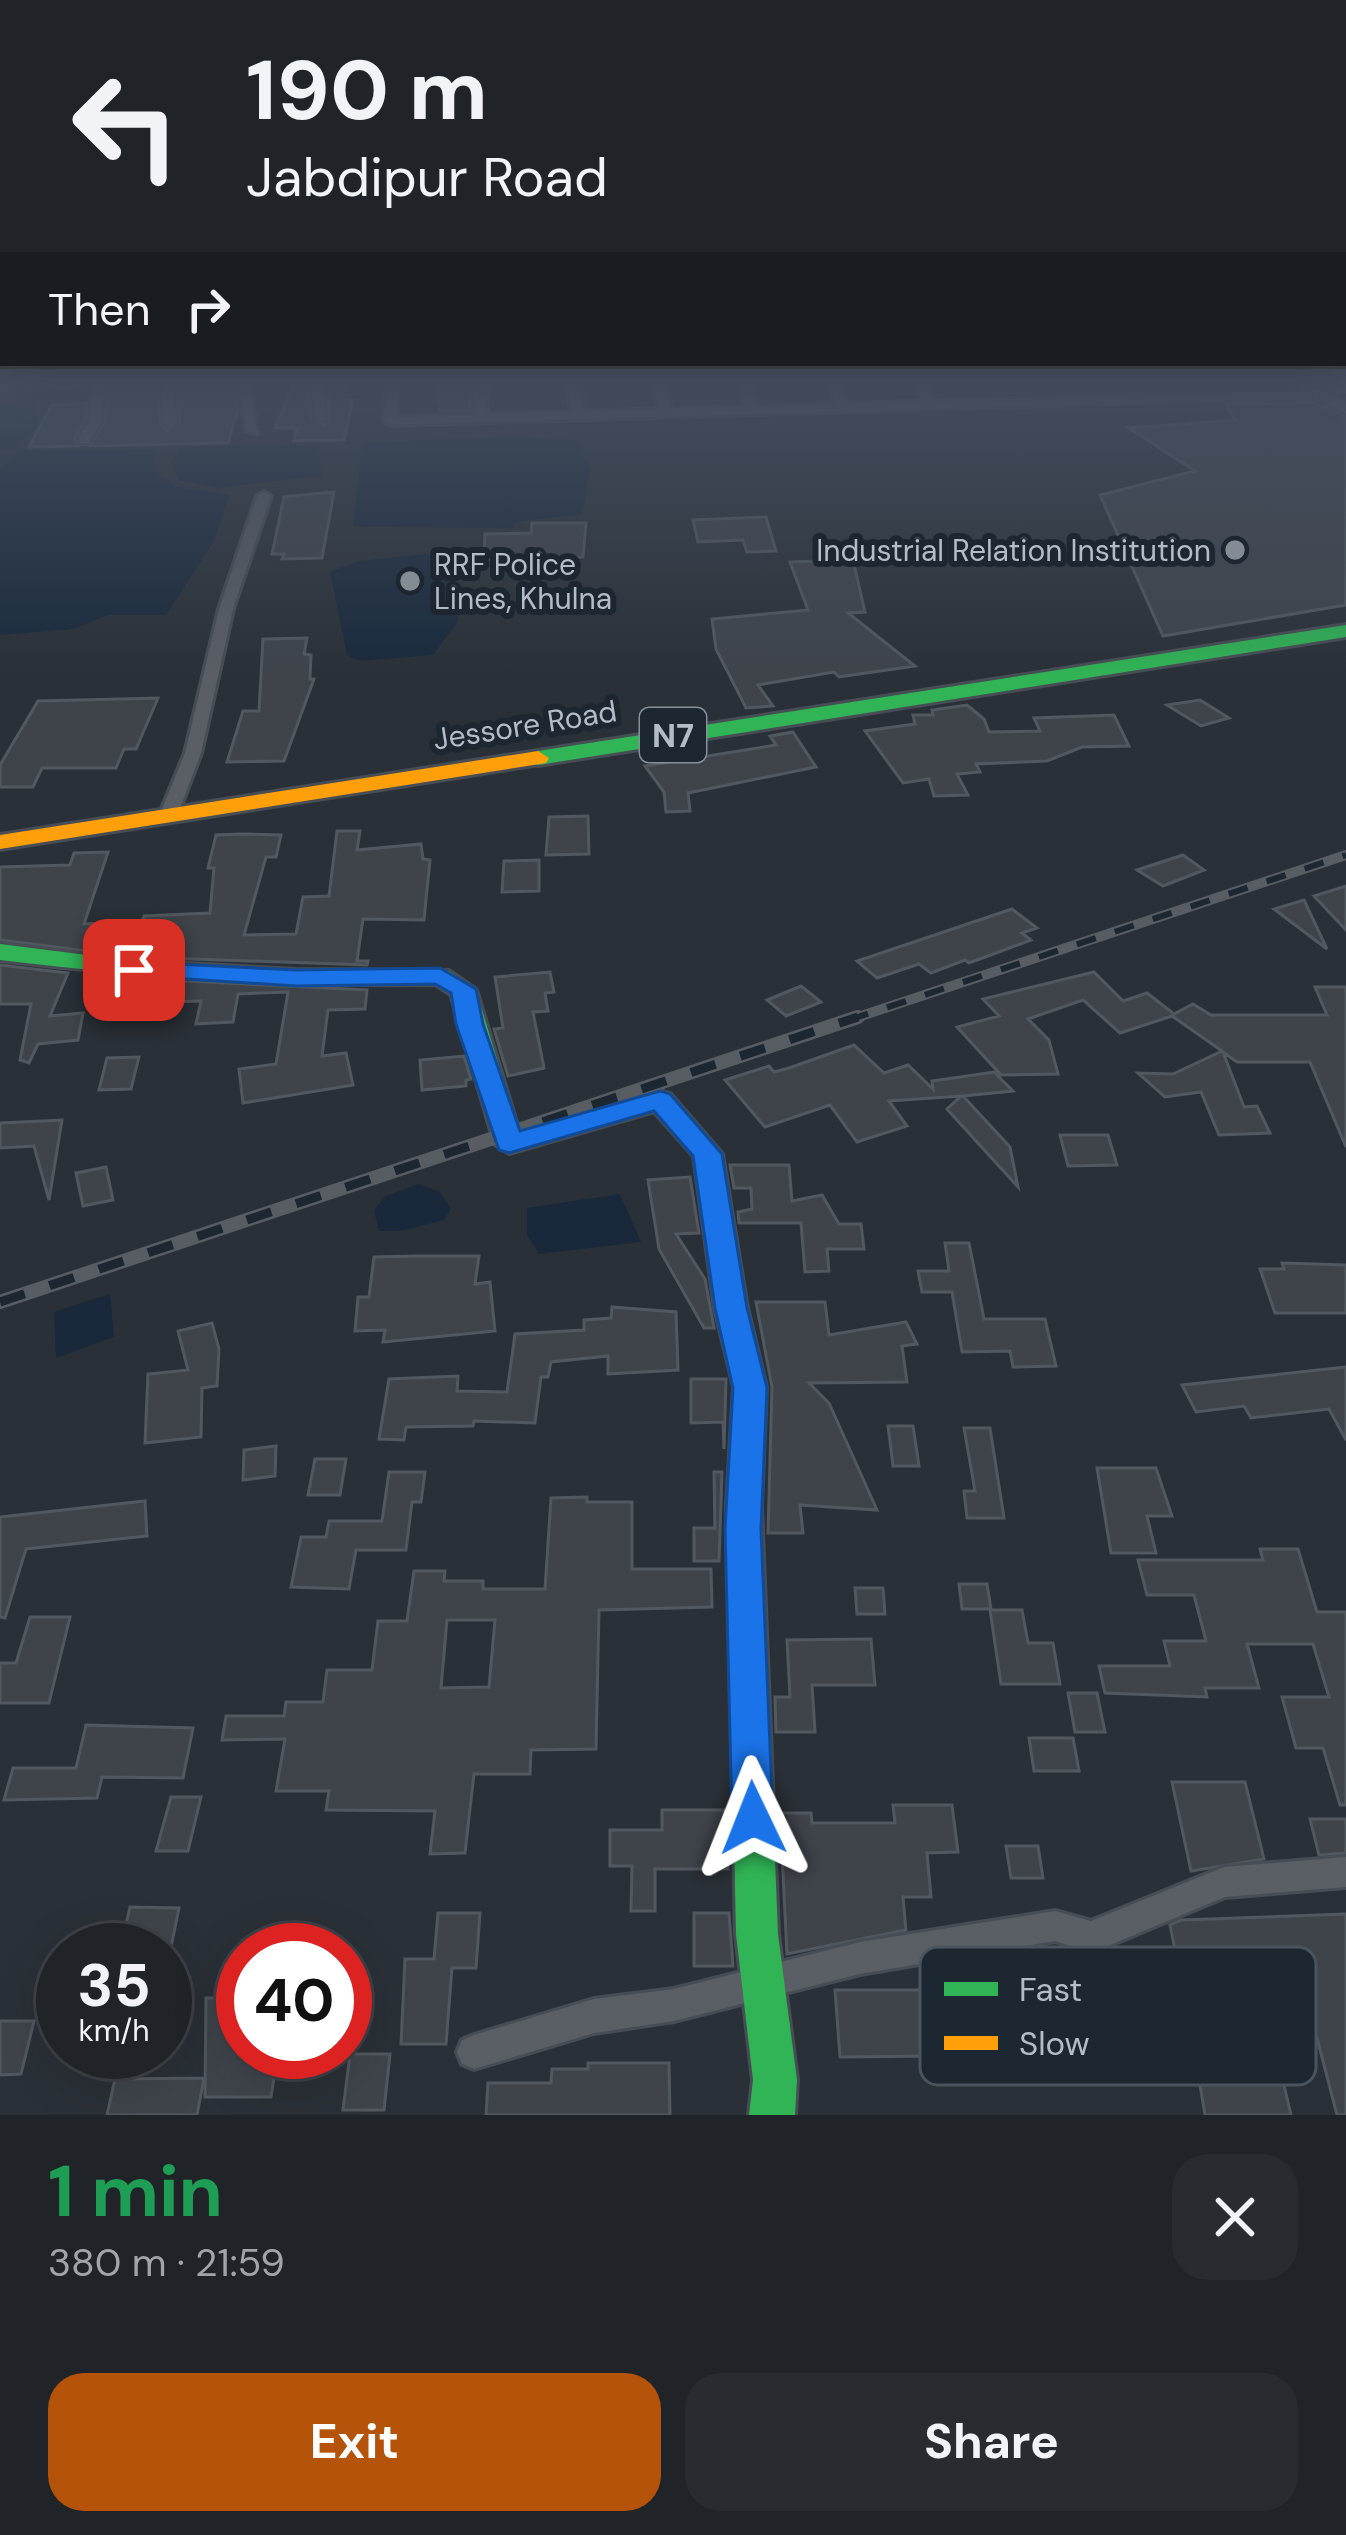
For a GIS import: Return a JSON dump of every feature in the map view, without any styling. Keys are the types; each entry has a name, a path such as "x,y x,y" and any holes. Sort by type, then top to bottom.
{"main road":[{"name":"Jessore Road","path":"0,842 1346,631"},
{"path":"0,952 134,970 296,978 440,976 463,989 509,1144 660,1100 708,1154 731,1308 750,1388 743,1529 757,1934 775,2080 772,2115"}],"street":[{"path":"168,816 193,753 222,626 264,496"},
{"path":"927,1947 1055,1926 1090,1937 1224,1882 1346,1872"},
{"path":"474,2052 594,2016 674,2005 860,1958 920,1948"}],"water":[{"path":"0,482 169,482 176,487 230,495 212,544 166,615 108,615 73,629 0,635"},
{"path":"187,482 272,482 217,488"},
{"path":"358,482 588,482 582,514 517,522 513,528 353,527"},
{"path":"427,554 450,575 458,621 433,655 361,661 347,655 330,572 359,561"},
{"path":"419,1184 440,1192 451,1209 444,1220 401,1231 379,1231 374,1210 386,1196"},
{"path":"620,1194 641,1242 539,1254 527,1235 527,1208"},
{"path":"110,1294 114,1337 56,1358 54,1312"}],"building":[{"name":"Industrial Relation Institution","path":"1153,482 1346,482 1346,605 1163,636 1100,495"},
{"path":"334,492 322,558 282,559 284,554 272,554 284,497"},
{"path":"766,517 776,551 747,552 743,540 698,542 693,520"},
{"path":"532,523 586,523 583,557 484,559 485,534 531,533"},
{"path":"853,560 865,612 848,613 915,666 839,677 834,672 758,685 773,706 746,708 716,649 712,619 808,610 790,562"},
{"path":"307,638 304,654 311,655 310,679 314,679 284,761 227,762 243,711 259,711 263,639"},
{"path":"158,698 136,749 124,749 116,768 42,768 33,787 0,787 0,765 38,701"},
{"path":"1200,700 1229,718 1201,726 1167,705"},
{"path":"967,705 984,719 989,732 1040,731 1034,718 1114,715 1129,746 1082,747 1047,761 976,764 980,772 957,774 968,795 934,796 929,779 903,783 865,731 915,724 913,715 933,715 932,710"},
{"path":"793,732 816,767 688,793 690,811 666,812 664,792 645,766 776,745 770,736"},
{"path":"588,816 589,854 546,855 549,817"},
{"path":"337,831 360,831 357,850 421,844 423,859 430,860 424,920 363,919 357,961 368,961 367,965 134,957 0,940 0,867 70,865 74,853 108,852 84,924 210,913 214,868 208,868 216,835 242,834 281,835 276,857 266,857 244,935 296,934 303,897 329,896"},
{"path":"1183,855 1204,870 1163,886 1137,870"},
{"path":"539,860 539,891 502,892 504,861"},
{"path":"1346,886 1346,930 1314,896"},
{"path":"1304,900 1327,949 1274,909"},
{"path":"1012,909 1037,928 1022,933 1031,940 969,963 965,960 931,973 919,964 877,978 857,961"},
{"path":"0,965 68,973 50,1016 83,1013 78,1040 38,1044 29,1063 20,1060 31,1004 0,1004"},
{"path":"550,972 554,992 545,993 548,1011 533,1012 544,1068 508,1076 494,1029 503,1028 495,977"},
{"path":"1094,972 1123,1001 1147,993 1174,1014 1193,1004 1211,1015 1327,1015 1315,987 1346,987 1346,1147 1310,1062 1237,1062 1223,1052 1244,1107 1257,1106 1270,1133 1219,1135 1201,1092 1165,1097 1138,1073 1173,1074 1222,1051 1172,1016 1120,1033 1083,1000 1028,1019 1049,1040 1058,1074 1001,1075 957,1027 999,1016 983,999"},
{"path":"126,978 367,990 365,1009 328,1010 322,1056 346,1053 353,1085 243,1103 239,1069 276,1064 288,992 238,994 233,1022 196,1024 201,1001 121,996"},
{"path":"801,986 821,1002 786,1016 767,1000"},
{"path":"854,1045 884,1073 908,1065 933,1089 932,1081 994,1072 1013,1091 963,1096 1010,1147 1018,1187 947,1109 961,1096 889,1101 907,1126 857,1142 830,1105 765,1127 725,1080 769,1066 774,1072 789,1068"},
{"path":"464,1056 471,1079 466,1086 422,1090 420,1060"},
{"path":"139,1057 131,1089 99,1090 107,1058"},
{"path":"62,1120 49,1200 34,1146 0,1148 0,1123"},
{"path":"1060,1135 1108,1135 1117,1165 1068,1166"},
{"path":"730,1165 789,1165 792,1201 822,1195 839,1224 861,1224 864,1249 827,1249 829,1271 805,1272 801,1223 739,1223 738,1212 752,1209 751,1188 734,1188"},
{"path":"106,1167 113,1200 83,1206 76,1173"},
{"path":"690,1177 699,1233 676,1234 705,1279 714,1328 704,1328 659,1249 648,1180"},
{"path":"945,1243 969,1243 984,1319 1045,1319 1056,1366 1013,1367 1010,1351 962,1352 952,1292 922,1292 918,1271 949,1271"},
{"path":"479,1256 475,1284 490,1282 495,1331 383,1342 385,1330 355,1331 358,1297 369,1297 374,1257"},
{"path":"1282,1263 1346,1265 1346,1313 1275,1313 1260,1269 1284,1269"},
{"path":"756,1302 825,1302 829,1335 906,1322 917,1344 902,1346 907,1382 809,1383 829,1403 877,1510 800,1505 803,1533 768,1533 772,1387"},
{"path":"612,1307 676,1312 678,1370 608,1374 608,1356 551,1362 548,1377 541,1377 535,1423 474,1421 473,1426 406,1427 404,1440 379,1439 389,1379 458,1376 457,1391 507,1392 515,1334 584,1330 584,1320 611,1318"},
{"path":"212,1323 219,1349 217,1386 202,1388 201,1437 145,1443 148,1374 188,1370 178,1331"},
{"path":"1346,1367 1346,1440 1329,1409 1251,1418 1244,1406 1196,1412 1182,1385"},
{"path":"691,1379 726,1379 724,1449 723,1422 691,1423"},
{"path":"888,1426 913,1426 919,1466 893,1466"},
{"path":"964,1428 990,1428 1004,1518 967,1518 964,1491 975,1491"},
{"path":"276,1446 275,1476 243,1480 244,1450"},
{"path":"315,1459 346,1459 340,1495 308,1495"},
{"path":"1097,1468 1156,1468 1172,1516 1147,1516 1156,1553 1111,1553"},
{"path":"389,1472 425,1472 421,1502 412,1502 406,1550 356,1550 349,1589 291,1587 301,1537 326,1537 329,1521 382,1521"},
{"path":"714,1472 722,1472 719,1561 694,1561 694,1528 715,1528"},
{"path":"551,1498 632,1502 632,1569 711,1569 712,1607 599,1610 596,1749 531,1750 530,1774 474,1774 465,1853 430,1854 435,1811 326,1810 329,1791 276,1791 285,1739 222,1740 226,1716 284,1716 286,1702 323,1702 327,1670 372,1670 378,1621 407,1621 414,1571 445,1571 444,1581 483,1581 483,1589 545,1589","holes":["447,1620 495,1620 489,1687 441,1688"]},
{"path":"145,1501 147,1536 26,1549 5,1618 0,1617 0,1517"},
{"path":"1260,1549 1298,1549 1317,1612 1346,1612 1346,1805 1340,1805 1323,1748 1296,1748 1282,1697 1329,1697 1313,1644 1247,1644 1259,1688 1205,1688 1207,1697 1105,1693 1099,1666 1170,1666 1164,1641 1206,1641 1194,1595 1147,1595 1138,1560 1263,1560"},
{"path":"959,1584 987,1584 991,1609 962,1609"},
{"path":"855,1588 883,1588 885,1614 857,1614"},
{"path":"990,1610 1022,1610 1028,1643 1053,1643 1060,1684 1001,1684"},
{"path":"30,1617 70,1617 49,1703 0,1703 0,1663 16,1663"},
{"path":"871,1639 875,1685 812,1685 815,1732 776,1732 775,1697 790,1697 787,1640"},
{"path":"1068,1693 1097,1693 1105,1732 1075,1732"},
{"path":"86,1725 193,1728 183,1778 102,1777 97,1798 4,1800 13,1768 76,1768"},
{"path":"1029,1738 1073,1738 1079,1771 1034,1771"},
{"path":"1172,1782 1245,1782 1264,1859 1191,1871"},
{"path":"171,1797 201,1797 188,1851 156,1851"},
{"path":"893,1805 952,1805 958,1852 927,1853 931,1897 903,1897 906,1930 787,1954 780,1813 811,1813 812,1823 895,1823"},
{"path":"662,1810 726,1810 728,1869 655,1869 655,1911 631,1911 632,1866 610,1866 610,1830 662,1830"},
{"path":"1310,1819 1346,1819 1346,1853 1319,1855"},
{"path":"1006,1846 1038,1846 1043,1878 1011,1878"},
{"path":"130,1907 179,1908 176,1923 126,1923"},
{"path":"438,1913 480,1913 476,1968 452,1968 446,2044 401,2044 405,1959 434,1959"},
{"path":"694,1913 729,1913 733,1966 694,1966"},
{"path":"1346,1914 1346,2115 1337,2115 1316,2038 1316,1947 1174,1947 1170,1925 1181,1920"},
{"path":"835,1990 920,1990 920,2056 840,2057"},
{"path":"206,1998 216,1998 216,2079 274,2079 271,2097 205,2097"},
{"path":"0,2021 34,2021 21,2074 0,2075"},
{"path":"372,2054 390,2054 384,2110 343,2110 347,2079 372,2079"},
{"path":"588,2063 669,2063 670,2115 486,2115 488,2083 551,2083 552,2069 588,2069"},
{"path":"204,2078 197,2115 107,2115 115,2079"},
{"path":"1200,2085 1284,2085 1291,2115 1205,2115"}],"railway":[{"path":"849,1020 1346,855"},
{"path":"0,1302 858,1017"}],"traffic: fast":[{"path":"538,758 1346,631"},
{"path":"0,952 134,969 296,978 440,976 463,990 509,1144 623,1111"},
{"path":"744,1507 757,1934 775,2080 772,2115"}],"traffic: slow":[{"path":"0,842 538,758"},
{"path":"623,1111 660,1100 708,1154 731,1308 750,1387 744,1507"}],"place":[{"name":"Industrial Relation Institution","path":"1235,550"},
{"name":"RRF Police Lines, Khulna","path":"410,581"}],"route":[{"path":"134,970 296,978 440,976 463,989 509,1144 660,1100 708,1154 731,1308 750,1388 743,1529 753,1818"}]}
